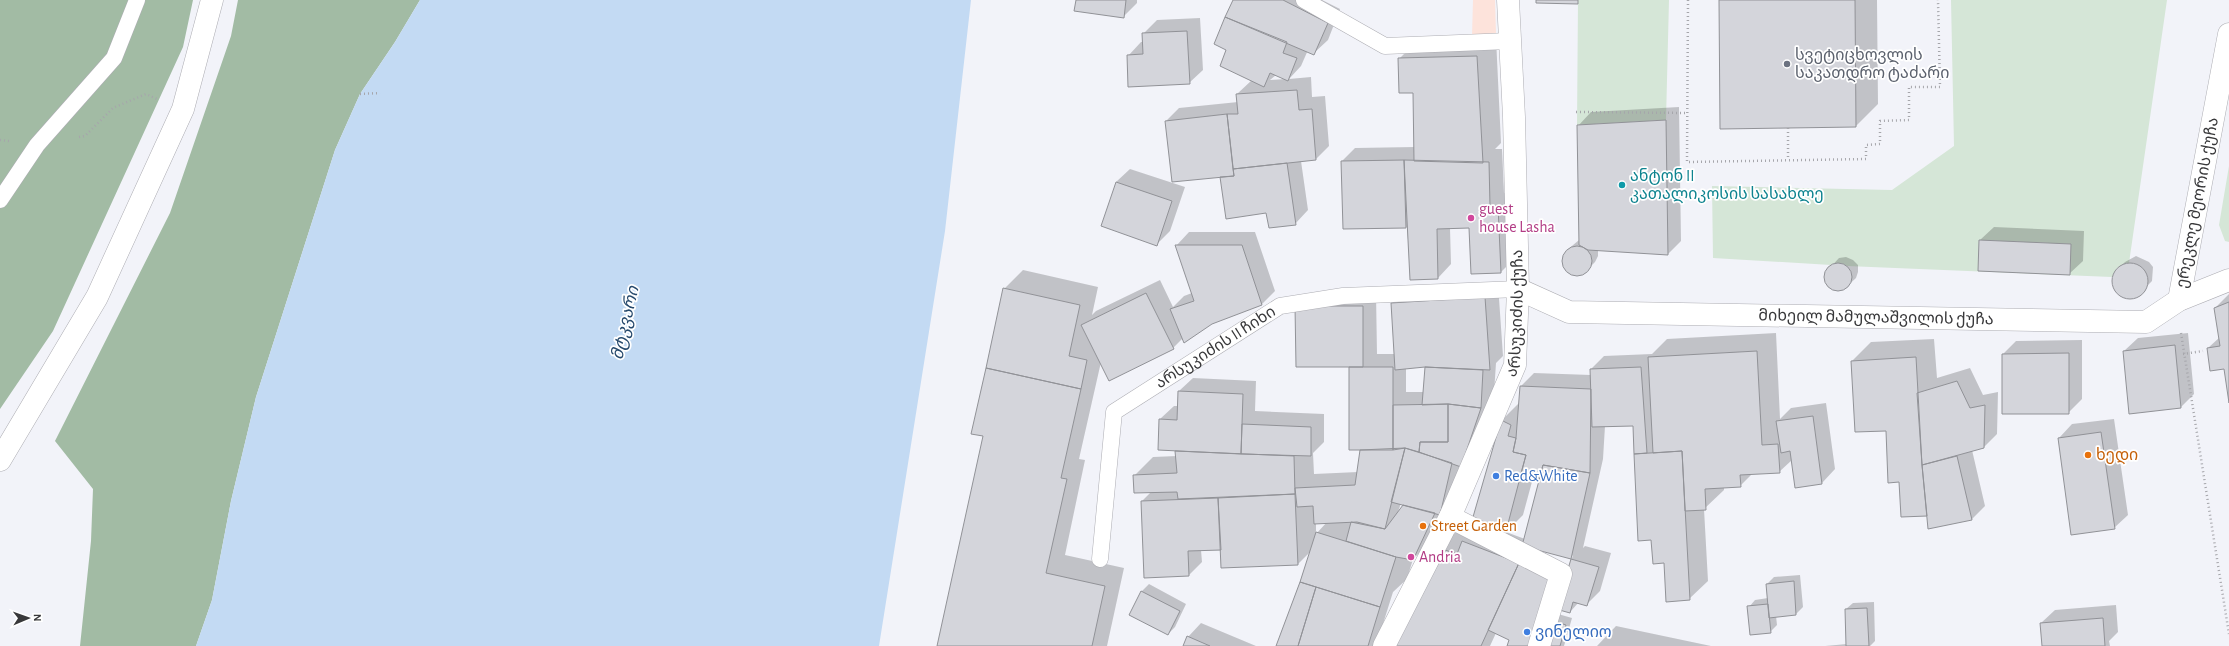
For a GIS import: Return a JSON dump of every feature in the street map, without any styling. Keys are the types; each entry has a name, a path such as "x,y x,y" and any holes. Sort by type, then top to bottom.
{"street":[{"path":"0,460 97,297 183,109 212,0"},
{"name":"არსუკიძის ქუჩა","path":"1384,646 1450,517 1515,365 1518,289 1514,117 1508,0"},
{"name":"ერეკლე მეორის ქუჩა","path":"2179,300 2229,34"},
{"name":"მიხეილ მამულაშვილის ქუჩა","path":"1518,289 1569,312 2146,322 2179,300 2229,280"},
{"path":"1450,517 1561,574 1539,646"}],"lane":[{"path":"0,200 37,145 114,58 137,0"},
{"path":"1304,0 1385,46 1509,41"},
{"name":"არსუკიძის II ჩიხი","path":"1100,559 1114,412 1280,306 1343,296 1518,289"}],"path":[{"path":"1688,0 1687,162 1866,159 1866,145 1880,144 1880,121 1910,120 1909,88 1940,87 1938,0"},
{"path":"360,94 380,93"},
{"path":"37,145 85,136 113,108 146,94 183,109"},
{"path":"1576,112 1687,113"},
{"path":"1788,128 1788,160"},
{"path":"2181,343 2229,634"},
{"path":"2183,354 2203,351"}],"shaded area":[{"path":"1473,0 1495,0 1496,34 1472,36"}],"green space":[{"path":"0,0 193,0 183,47 53,331 0,409"},
{"path":"238,0 420,0 395,42 360,94 335,150 256,397 231,501 212,600 196,646 80,646 91,541 93,489 55,441 170,213 231,36"},
{"path":"1578,0 1669,0 1666,120 1577,125"},
{"path":"1951,0 2167,0 2129,263 2117,268 2112,277 1847,266 1839,263 1831,265 1713,258 1712,186 1892,190 1954,146"},
{"path":"2229,166 2229,242 2225,241 2219,225"}],"water":[{"name":"მტკვარი","path":"420,0 971,0 945,231 879,646 196,646 212,600 231,501 256,397 335,150 360,94 395,42"}],"building":[{"path":"1076,0 1126,0 1124,18 1074,11"},
{"path":"1233,0 1283,0 1328,23 1314,55 1225,17"},
{"path":"1536,0 1578,0 1578,4 1536,3"},
{"name":"სვეტიცხოვლის საკათდრო ტაძარი","path":"1719,0 1855,0 1856,127 1720,129"},
{"path":"1225,17 1287,42 1283,53 1297,58 1288,81 1270,73 1264,87 1220,66 1226,50 1214,44"},
{"path":"1187,31 1190,84 1128,87 1127,55 1143,54 1142,33"},
{"path":"1477,56 1483,163 1414,161 1413,93 1399,93 1398,58"},
{"path":"1297,90 1299,110 1312,109 1316,160 1233,169 1227,114 1238,114 1236,94"},
{"path":"1227,114 1234,176 1172,182 1165,121"},
{"name":"ანტონ II კათალიკოსის სასახლე","path":"1666,120 1668,255 1588,250 1579,245 1577,125"},
{"path":"1404,160 1489,162 1490,206 1498,206 1501,273 1471,274 1469,228 1437,229 1438,279 1410,280"},
{"path":"1404,160 1406,228 1343,229 1341,161"},
{"path":"1287,163 1296,225 1269,228 1266,213 1226,219 1220,177 1234,176 1233,169"},
{"path":"1116,182 1172,201 1157,246 1101,226"},
{"path":"1979,240 2071,244 2070,275 1978,271"},
{"path":"1175,245 1242,245 1262,305 1212,324 1184,343 1170,309 1194,301"},
{"path":"1577,246 1588,250 1592,261 1588,272 1577,276 1566,272 1562,261 1566,250"},
{"path":"1838,263 1848,267 1852,277 1848,287 1838,291 1828,287 1824,277 1828,267"},
{"path":"2130,263 2140,266 2145,271 2148,281 2145,291 2140,296 2130,299 2120,296 2115,291 2112,281 2115,271 2120,266"},
{"path":"1003,288 1080,305 1069,356 1087,360 1081,389 986,368"},
{"path":"1146,293 1174,349 1109,381 1081,325"},
{"path":"1485,297 1490,370 1425,367 1395,370 1391,303"},
{"path":"2229,302 2229,403 2224,369 2210,371 2207,348 2220,346 2214,308"},
{"path":"1295,306 1363,306 1363,367 1296,367"},
{"path":"2175,345 2181,408 2129,414 2123,351"},
{"path":"1757,351 1762,445 1778,444 1780,473 1740,475 1741,487 1705,489 1706,510 1685,511 1682,451 1653,453 1648,357"},
{"path":"2069,353 2069,414 2002,414 2002,354"},
{"path":"1916,357 1922,465 1927,516 1901,517 1899,482 1888,483 1886,431 1855,432 1851,361"},
{"path":"1349,367 1393,367 1393,450 1349,450"},
{"path":"1425,367 1483,370 1481,408 1448,404 1422,405"},
{"path":"1641,367 1647,453 1634,454 1633,426 1592,427 1590,369"},
{"path":"986,368 1081,389 1061,478 1067,479 1046,573 1105,586 1092,646 937,646 983,436 971,434"},
{"path":"1957,381 1970,408 1985,405 1984,448 1922,465 1917,393"},
{"path":"1520,386 1591,389 1590,473 1543,465 1538,481 1521,473 1526,455 1513,452 1516,438"},
{"path":"1178,391 1243,394 1241,454 1158,450 1159,419 1177,420"},
{"path":"1448,404 1448,442 1420,442 1419,452 1405,448 1393,450 1393,405"},
{"path":"1448,404 1481,408 1461,467 1419,452 1420,442 1448,442"},
{"path":"1813,416 1822,484 1795,488 1790,451 1781,453 1776,421"},
{"path":"1501,420 1511,425 1508,436 1516,438 1513,452 1526,455 1505,535 1473,517"},
{"path":"1242,424 1311,427 1311,456 1241,454"},
{"path":"2101,432 2115,529 2071,535 2058,438"},
{"path":"1405,448 1452,463 1440,515 1391,502"},
{"path":"1405,448 1385,529 1357,522 1314,524 1313,506 1297,507 1295,488 1355,485 1360,450"},
{"path":"1175,451 1294,456 1295,494 1178,499 1177,492 1134,493 1133,475 1177,473"},
{"path":"1682,451 1690,600 1666,602 1664,563 1653,564 1651,540 1638,541 1634,454"},
{"path":"1957,456 1972,520 1928,529 1922,465"},
{"path":"1543,465 1590,473 1571,559 1522,546"},
{"path":"1295,494 1298,565 1221,568 1218,498"},
{"path":"1218,498 1221,550 1188,551 1189,576 1144,578 1141,501"},
{"path":"1403,505 1435,513 1413,560 1396,557 1346,541 1351,522 1385,529"},
{"path":"1316,532 1396,557 1380,607 1300,582"},
{"path":"1462,541 1519,563 1481,646 1396,646 1439,548 1457,554"},
{"path":"1571,559 1599,567 1587,606 1573,602 1570,613 1556,609"},
{"path":"1519,563 1550,578 1535,646 1507,646 1509,640 1488,630"},
{"path":"1794,581 1796,615 1769,618 1766,584"},
{"path":"1300,582 1316,587 1298,646 1276,646"},
{"path":"1316,587 1380,607 1368,646 1298,646"},
{"path":"1141,591 1180,611 1168,635 1129,615"},
{"path":"1768,604 1771,633 1750,635 1747,606"},
{"path":"1867,608 1869,646 1846,646 1845,609"},
{"path":"2103,618 2105,646 2042,646 2040,623"},
{"path":"1551,620 1566,625 1560,646 1544,646"},
{"path":"1187,636 1210,646 1183,646"}],"place":[{"name":"სვეტიცხოვლის საკათდრო ტაძარი","path":"1787,64"},
{"name":"ანტონ II კათალიკოსის სასახლე","path":"1622,185"},
{"name":"guest house Lasha","path":"1471,218"},
{"name":"ხედი","path":"2088,455"},
{"name":"Red&White","path":"1496,476"},
{"name":"Street Garden","path":"1423,526"},
{"name":"Andria","path":"1411,557"},
{"name":"ვინელიო","path":"1527,632"}]}
